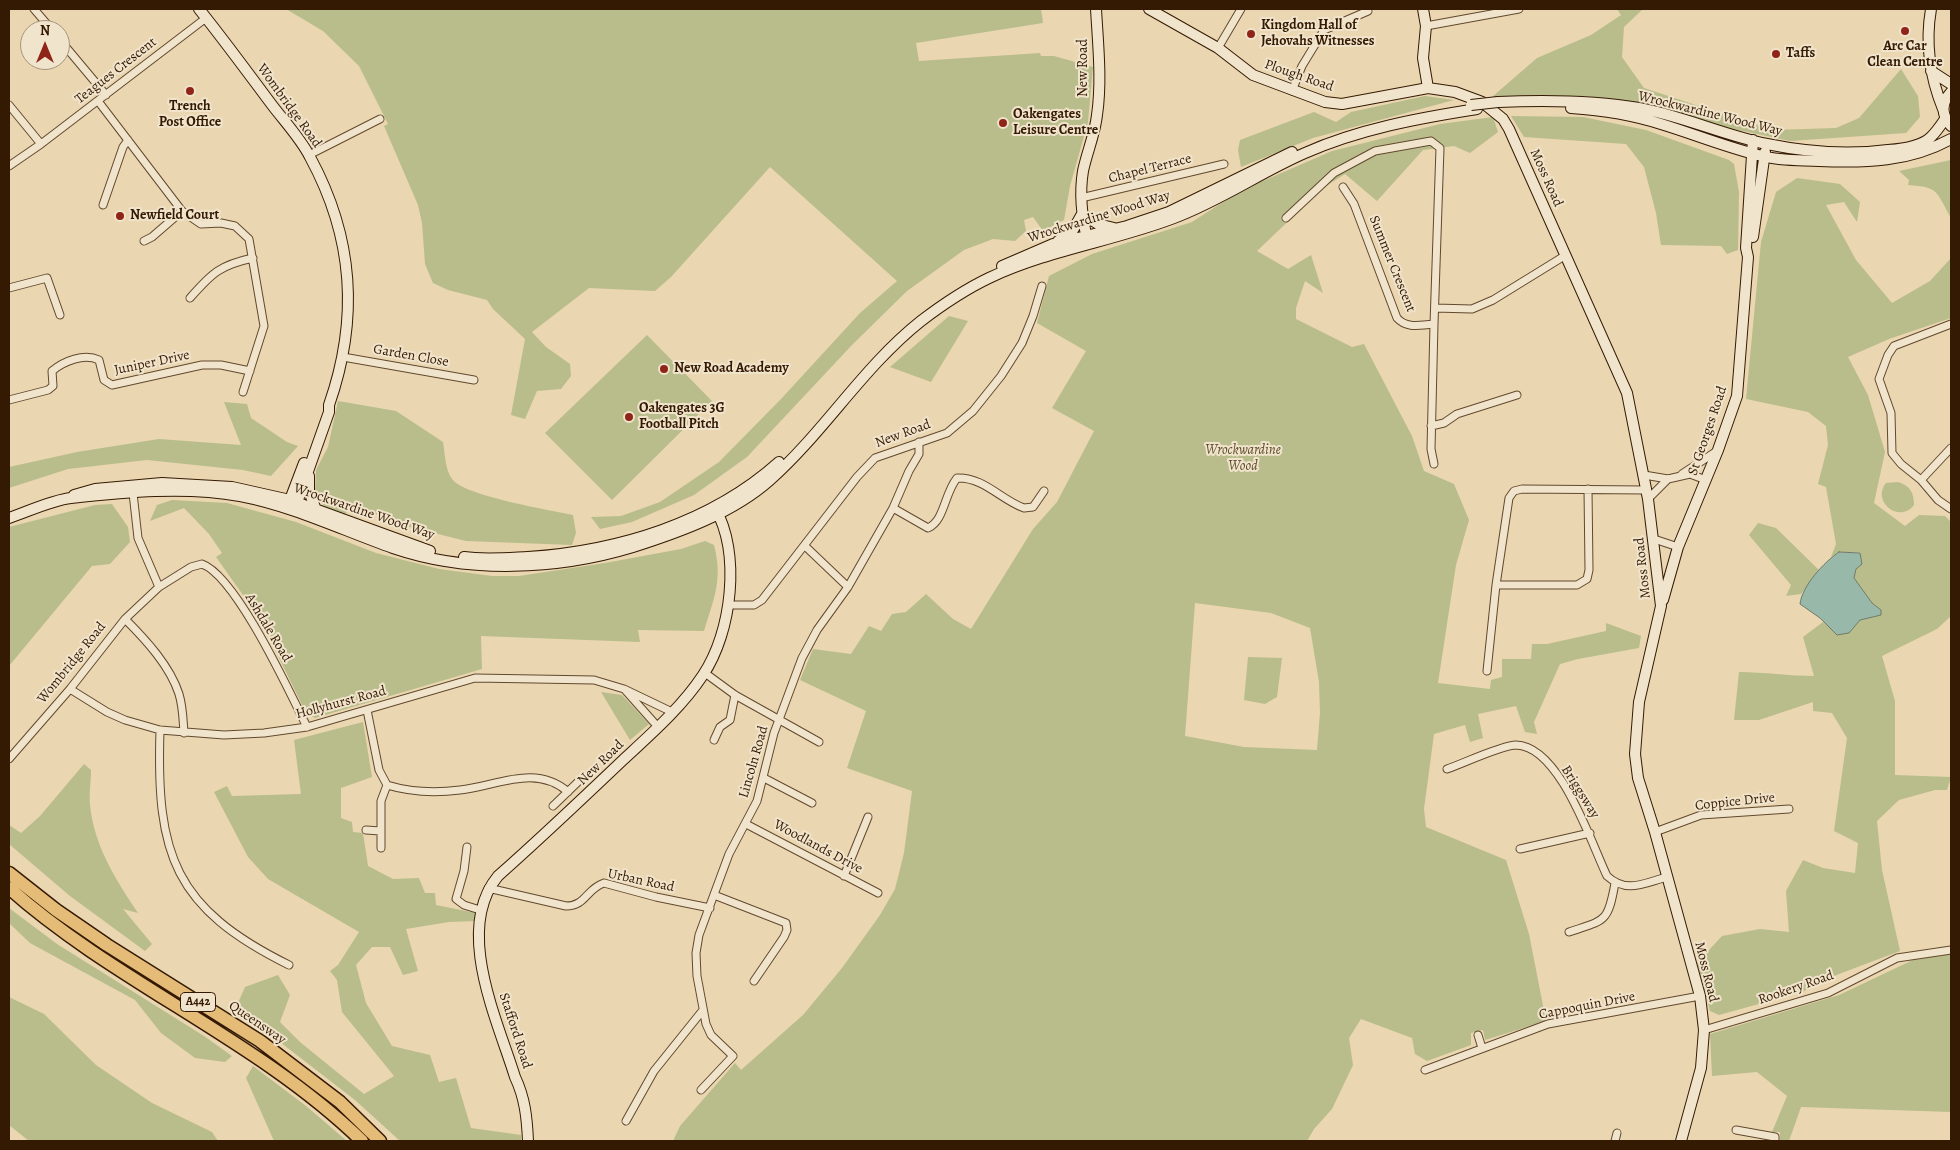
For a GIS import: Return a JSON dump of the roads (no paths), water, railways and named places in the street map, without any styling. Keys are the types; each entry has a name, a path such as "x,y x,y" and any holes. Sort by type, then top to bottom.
{"highway":[{"name":"A442","path":"9,861 56,910"},
{"name":"Queensway","path":"9,873 56,910 107,945 260,1041 340,1102 380,1141"},
{"name":"Queensway","path":"9,888 31,910 74,940 194,1016 288,1079 362,1141"},
{"name":"A442","path":"9,894 31,910"}],"main road":[{"name":"Wombridge Road","path":"199,9 310,155 324,185 341,232 348,276 349,305 344,357 329,405 329,412 308,470 292,505"},
{"name":"New Road","path":"1087,241 1081,198 1084,170 1097,116 1099,55 1096,9"},
{"name":"Plough Road","path":"1151,9 1218,48 1253,74 1292,91 1325,102 1342,104 1428,88"},
{"path":"1423,9 1426,26 1423,58 1428,88"},
{"path":"1931,9 1927,48 1931,71 1946,118"},
{"path":"1931,71 1951,84"},
{"name":"Moss Road","path":"1428,88 1455,92 1482,102 1503,119 1627,393 1644,475 1654,539 1661,606 1639,702 1635,738 1638,778 1655,832 1700,996 1704,1030 1701,1068 1681,1141"},
{"name":"Wrockwardine Wood Way","path":"71,498 76,493 95,489 162,483 232,487 292,505 397,549 445,561 491,566 548,564 593,557 631,548 678,531 768,481 820,430 889,349 937,309 975,285 1008,270 1116,229 1169,212 1304,146 1376,123 1474,107 1551,100 1640,108 1690,120 1766,144 1832,152 1876,152 1904,149 1930,138 1946,118 1945,100 1951,92"},
{"name":"Wrockwardine Wood Way","path":"1501,105 1580,108 1618,114 1658,123 1764,157 1795,160 1878,162 1914,155 1951,139"},
{"name":"Wrockwardine Wood Way","path":"9,518 71,498 132,493 217,492 316,510 428,551 469,558 552,556 608,546 716,510 768,472 786,456 887,343 915,319 971,282 1053,244 1087,241 1181,216 1298,156 1326,145 1417,119 1474,107"},
{"name":"St Georges Road","path":"1661,606 1678,547 1718,450 1737,396 1748,257 1746,248 1750,153 1753,140"},
{"name":"St Georges Road","path":"1748,257 1751,250 1766,144"},
{"path":"1053,244 1073,230 1082,214 1098,224 1116,229"},
{"name":"Wombridge Road","path":"292,505 324,410 329,405"},
{"path":"308,470 309,491 316,510"},
{"name":"New Road","path":"480,929 480,910 488,888 498,876 658,727 704,673 725,625 728,605 729,549 716,510"},
{"name":"Stafford Road","path":"480,929 482,971 523,1096 528,1141"}],"street":[{"path":"34,9 43,20"},
{"path":"1218,48 1241,9"},
{"path":"1426,26 1519,9"},
{"path":"1292,91 1302,66 1324,30 1368,11"},
{"name":"Teagues Crescent","path":"9,166 41,144 206,18"},
{"path":"70,52 106,95"},
{"path":"98,101 182,212 201,224 221,223 235,226 249,239 264,326 243,392"},
{"path":"9,104 41,144"},
{"path":"310,155 380,119"},
{"path":"103,205 123,147 128,140"},
{"name":"Summer Crescent","path":"1286,218 1334,173 1374,151 1431,141 1440,148 1431,426 1431,449 1434,464"},
{"name":"Chapel Terrace","path":"1081,198 1224,164"},
{"name":"Summer Crescent","path":"1343,187 1354,204 1397,318 1403,324 1412,326 1434,324"},
{"path":"144,241 152,237 182,212"},
{"path":"1435,308 1472,309 1493,300 1566,255"},
{"path":"190,298 203,283 230,263 253,258"},
{"path":"9,288 47,278 60,315"},
{"name":"New Road","path":"728,605 754,605 762,600 875,458 952,430 987,395 1022,343 1042,286"},
{"path":"1951,324 1894,346 1888,355 1879,379 1891,412 1892,453 1901,464 1921,480 1938,500 1951,510"},
{"name":"Juniper Drive","path":"9,400 48,390 52,386 52,371 61,363 90,356 98,360 104,380 112,385 202,365 221,365 250,371"},
{"name":"Garden Close","path":"344,357 474,380"},
{"path":"1431,426 1444,423 1457,414 1517,395"},
{"name":"Lincoln Road","path":"701,1090 733,1056 711,1035 706,1024 697,976 696,953 699,935 729,854 757,801 770,747 810,641 848,587 893,508 918,454 919,442"},
{"path":"1921,480 1951,448"},
{"path":"1680,475 1718,450"},
{"path":"1486,671 1509,498 1514,491 1522,489 1588,489 1647,495 1668,479 1680,475 1690,474 1706,480"},
{"path":"1644,475 1668,479"},
{"path":"893,508 928,528 936,525 949,488 957,478 968,477 980,482 1024,508 1033,507 1044,491"},
{"path":"1496,585 1577,585 1587,580 1589,570 1588,489"},
{"path":"132,493 138,538 159,587"},
{"path":"1654,539 1678,547"},
{"path":"805,546 848,587"},
{"name":"Ashdale Road","path":"191,567 202,564 218,572 268,648 307,726"},
{"name":"Wombridge Road","path":"9,759 70,689 125,619 159,587 191,567"},
{"path":"125,619 143,637 174,682 182,705 184,733"},
{"path":"704,673 735,695 820,742"},
{"name":"Hollyhurst Road","path":"70,689 107,712 125,720 160,730 224,735 264,733 307,726 475,678 594,680 624,689 672,712"},
{"path":"624,689 658,727"},
{"path":"714,740 720,727 730,720 735,695"},
{"path":"368,710 379,770 387,785 403,790 459,790 509,778 544,780 560,785 568,792"},
{"path":"160,730 159,783 162,822 170,854 188,888 213,918 243,941 289,965"},
{"name":"Briggsway","path":"1447,769 1515,745 1529,748 1542,756 1566,789 1590,833 1606,876 1615,883"},
{"path":"764,778 812,803"},
{"path":"553,806 580,780"},
{"path":"381,848 381,801 387,785"},
{"name":"Coppice Drive","path":"1655,832 1701,815 1789,809"},
{"path":"844,876 868,817"},
{"name":"Woodlands Drive","path":"746,824 878,893"},
{"path":"366,830 380,831"},
{"path":"1520,849 1590,833"},
{"path":"467,847 464,871 456,899 464,905 480,910"},
{"path":"1569,932 1602,921 1610,910 1615,883 1629,887 1667,877"},
{"name":"Urban Road","path":"488,888 566,906 574,906 580,904 590,890 604,883 656,897 710,908"},
{"path":"714,895 786,924 787,930 784,937 754,981"},
{"name":"Rookery Road","path":"1704,1030 1828,993 1898,958 1951,950"},
{"name":"Cappoquin Drive","path":"1425,1070 1548,1024 1700,996"},
{"path":"626,1122 654,1071 703,1010"},
{"path":"1478,1035 1482,1048"},
{"path":"622,1109 630,1113"},
{"path":"1736,1130 1775,1137 1775,1141"}],"place":[{"name":"Arc Car Clean Centre","path":"1905,31"},
{"name":"Kingdom Hall of Jehovahs Witnesses","path":"1251,34"},
{"name":"Taffs","path":"1776,54"},
{"name":"Trench Post Office","path":"190,91"},
{"name":"Oakengates Leisure Centre","path":"1003,123"},
{"name":"Newfield Court","path":"120,216"},
{"name":"New Road Academy","path":"664,369"},
{"name":"Oakengates 3G Football Pitch","path":"629,417"}],"park label":[{"name":"Wrockwardine Wood","path":"1243,460"}]}
